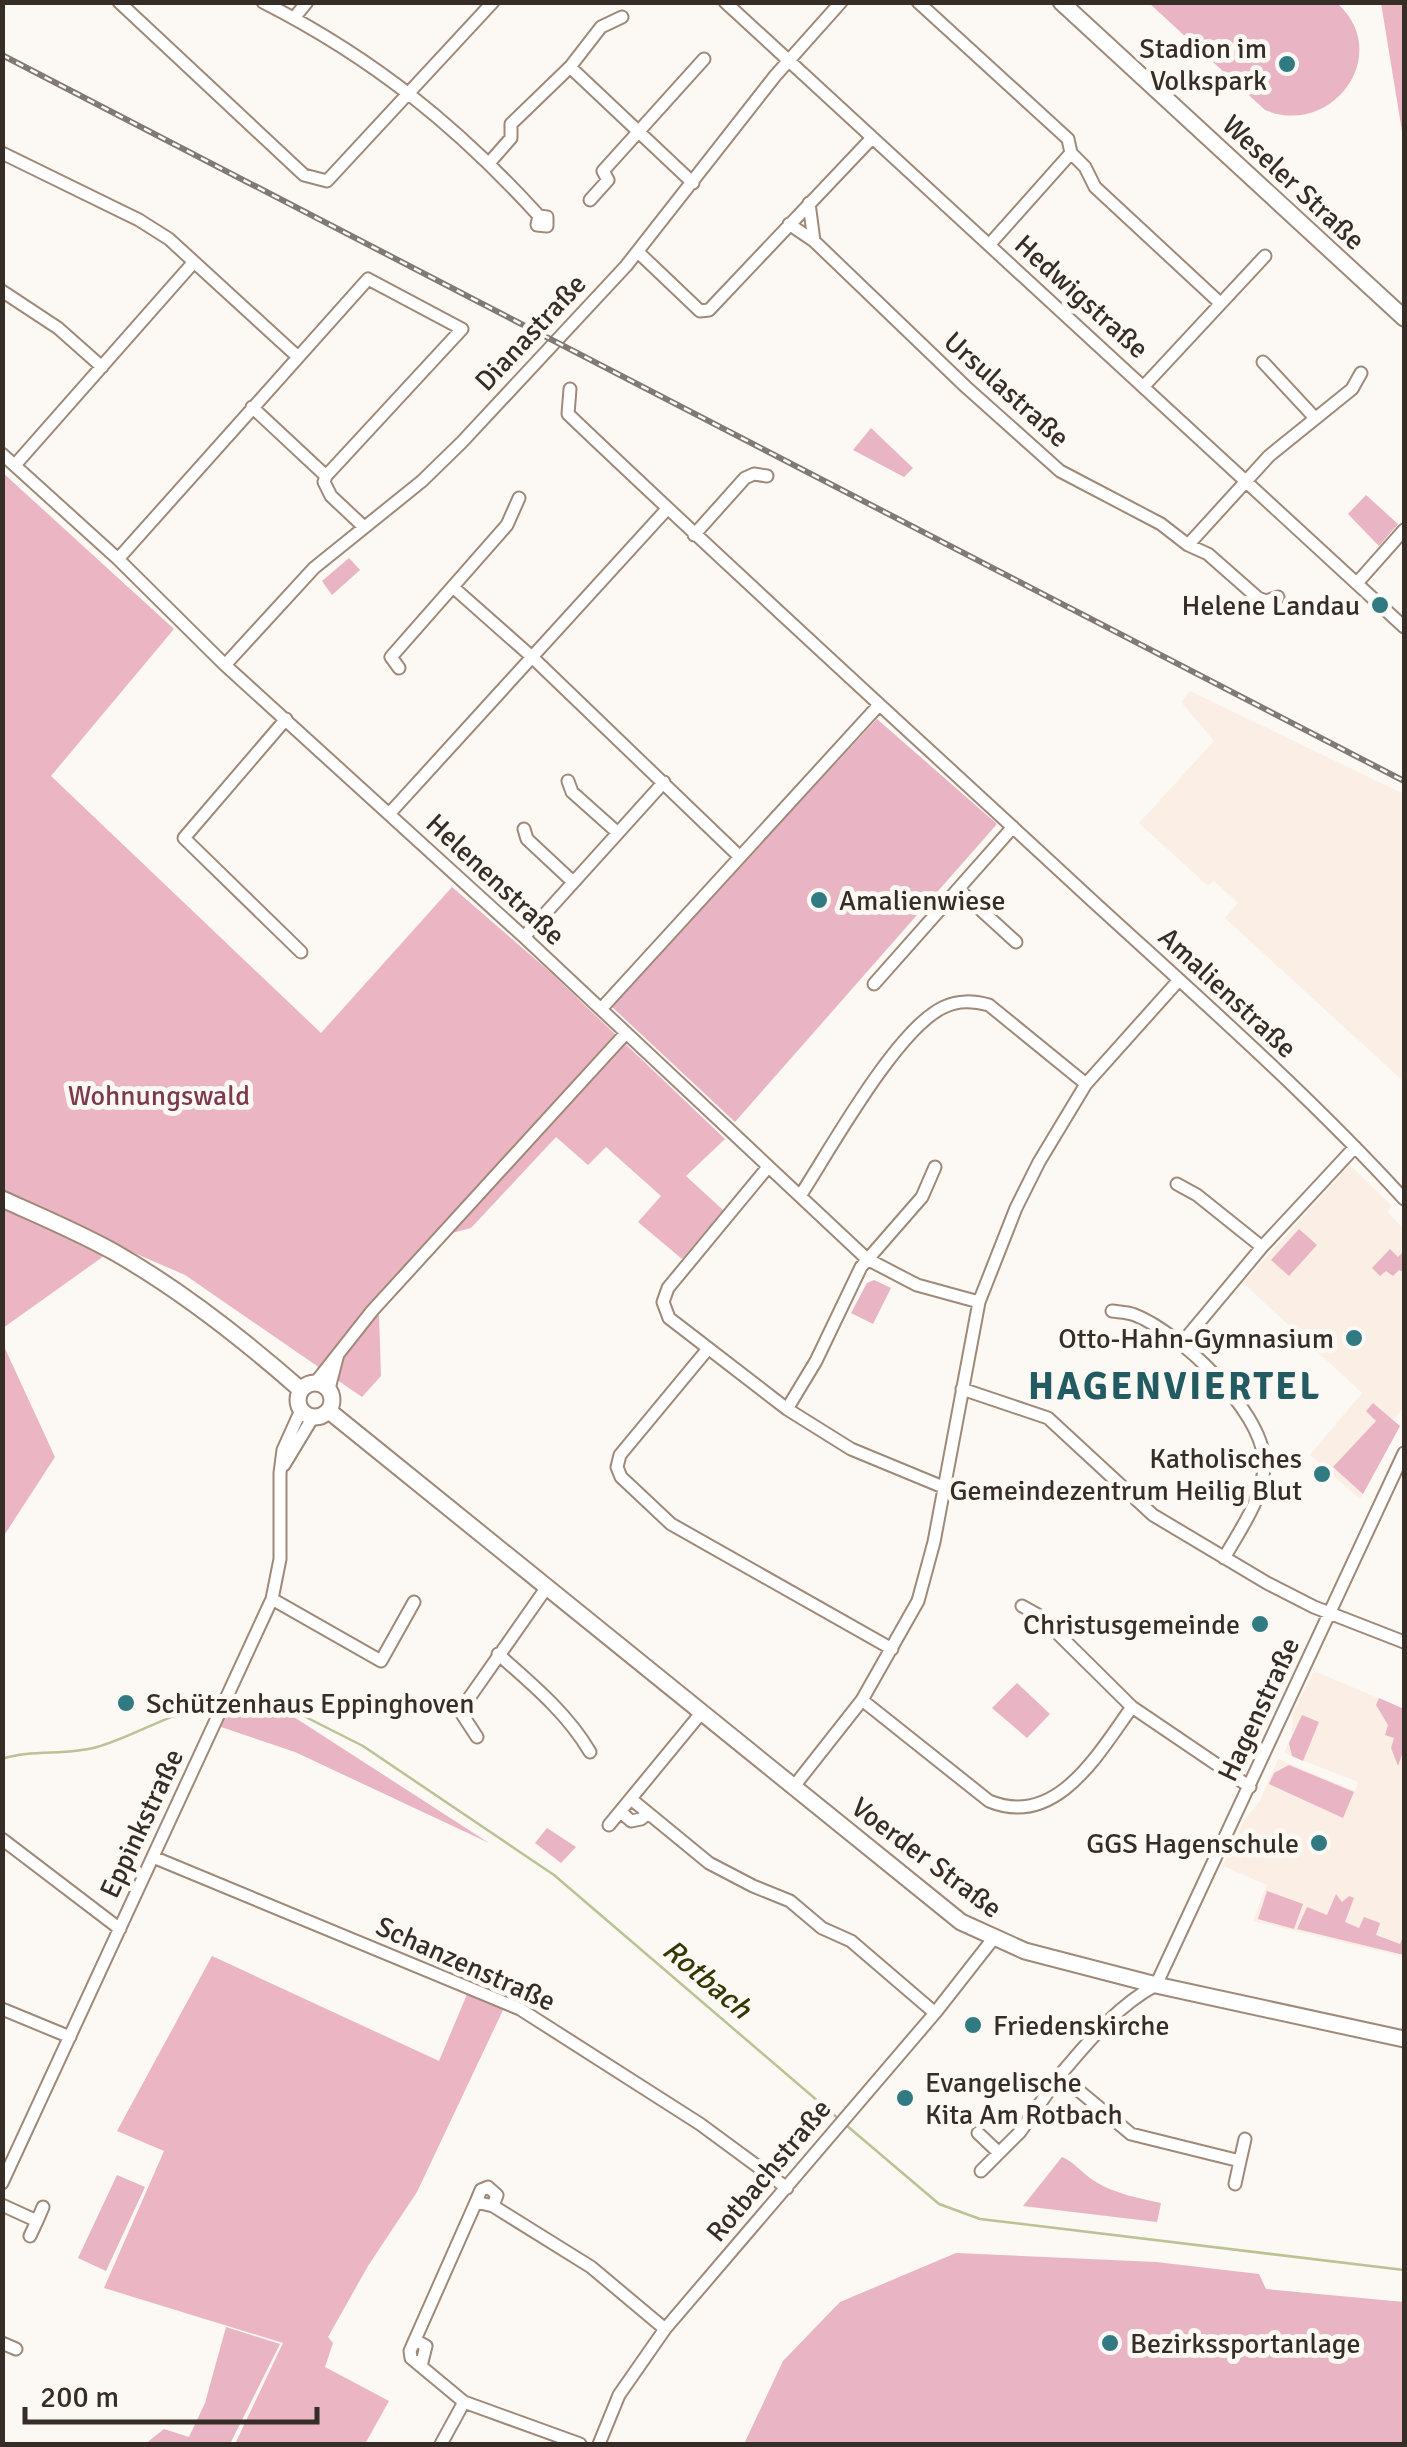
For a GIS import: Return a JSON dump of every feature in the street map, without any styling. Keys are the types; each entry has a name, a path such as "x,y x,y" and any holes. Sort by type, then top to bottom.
{"main road":[{"name":"Weseler Straße","path":"1061,2 1404,318"},
{"path":"2,1199 112,1251 190,1301 288,1378 315,1387 333,1400 329,1410 307,1414 298,1400 315,1387"},
{"name":"Voerder Straße","path":"329,1410 962,1922 1025,1952 1404,2040"}],"street":[{"path":"119,2 304,175 327,180 493,2"},
{"path":"262,2 411,92 490,162 539,216"},
{"path":"294,18 307,2"},
{"name":"Hedwigstraße","path":"726,2 1248,479 1404,627"},
{"name":"Dianastraße","path":"225,665 314,568 422,481 462,442 638,252 788,61 841,2"},
{"path":"918,2 1068,139 1071,153 1085,167 1095,187 1220,303"},
{"path":"490,162 510,138 512,124 570,67 602,27 622,17"},
{"path":"590,200 608,180 604,170 704,60"},
{"path":"570,67 693,183"},
{"path":"638,252 700,311 709,310 872,138"},
{"path":"2,153 139,220 169,239 298,356"},
{"path":"990,245 1071,153"},
{"path":"810,203 814,241"},
{"name":"Ursulastraße","path":"789,224 814,241 966,387 1060,470 1208,554 1258,598 1278,597"},
{"path":"1144,386 1266,256"},
{"path":"15,465 193,263"},
{"path":"118,559 368,279 462,330 326,476 330,496 364,527"},
{"path":"2,290 58,328 102,367"},
{"path":"1263,362 1316,418"},
{"path":"1188,545 1287,440 1352,389 1361,373"},
{"name":"Amalienstraße","path":"570,389 568,414 694,535 1179,980 1356,1147 1404,1199"},
{"path":"252,407 326,476"},
{"name":"Helenenstraße","path":"2,454 867,1259 917,1285 979,1302"},
{"path":"694,535 745,478 754,474 767,476"},
{"path":"399,668 391,657 508,525 519,498"},
{"path":"389,814 667,509"},
{"path":"1357,583 1404,530"},
{"path":"454,588 532,657 740,857"},
{"path":"600,1009 879,704"},
{"path":"286,719 184,838 302,952"},
{"path":"568,781 572,792 618,834"},
{"path":"524,937 664,782"},
{"path":"874,984 1013,827"},
{"path":"524,829 527,840 574,882"},
{"path":"958,889 1016,942"},
{"path":"795,1785 862,1700 918,1601 979,1302 1016,1208 1086,1084 1179,980"},
{"path":"800,1196 883,1068 920,1024 941,1008 972,1001 989,1005 1086,1084"},
{"path":"315,1387 339,1350 626,1034"},
{"path":"1180,1344 1262,1247 1356,1147"},
{"path":"768,1166 668,1288 664,1302 669,1318 787,1409 851,1448 943,1487"},
{"path":"787,1409 867,1259 922,1197 935,1167"},
{"path":"1177,1184 1197,1195 1262,1247"},
{"path":"1112,1311 1134,1314 1180,1344 1247,1411 1264,1457 1262,1482 1224,1558"},
{"path":"708,1350 620,1454 617,1467 621,1477 671,1524 892,1648"},
{"path":"962,1388 1048,1418 1153,1515 1267,1584 1330,1614 1404,1642"},
{"name":"Eppinkstraße","path":"2,2182 272,1599 280,1559 283,1450 307,1414"},
{"name":"Hagenstraße","path":"1156,1984 1404,1453"},
{"path":"477,1736 460,1711 548,1587"},
{"path":"272,1599 380,1661 414,1602"},
{"path":"1022,1606 1040,1616 1132,1708 1250,1787"},
{"path":"498,1654 545,1695 590,1752"},
{"path":"862,1700 988,1801 1003,1808 1038,1806 1054,1799 1103,1747 1132,1708"},
{"path":"609,1825 702,1712"},
{"path":"631,1799 710,1863 790,1900 822,1928 851,1941 935,2013"},
{"path":"621,1812 632,1820 648,1813"},
{"path":"2,1839 120,1928"},
{"name":"Schanzenstraße","path":"153,1857 520,2008 700,2124 787,2188"},
{"name":"Rotbachstraße","path":"599,2444 619,2395 665,2329 935,2013 993,1939"},
{"path":"981,2171 1020,2132 1094,2034 1135,1996 1156,1984"},
{"path":"2,2009 70,2038"},
{"path":"1060,2075 1131,2134 1240,2160"},
{"path":"978,2134 998,2152"},
{"path":"1235,2184 1246,2139"},
{"path":"580,2444 464,2402 421,2366 426,2346 415,2340 481,2190 490,2187 497,2194 493,2206 590,2267 665,2329"},
{"path":"2,2205 38,2221"},
{"path":"30,2236 44,2207"},
{"path":"2,2343 16,2350"},
{"path":"440,2444 464,2402"}],"shaded area":[{"name":"Stadion im Volkspark","path":"1149,3 1337,3 1353,23 1359,45 1357,67 1348,86 1332,102 1313,112 1290,116 1265,110"},
{"path":"871,428 913,468 904,477 853,450"},
{"path":"1366,495 1398,524 1379,546 1348,514"},
{"path":"349,558 360,570 332,595 322,581"},
{"path":"1190,691 1404,794 1404,1082 1225,918 1238,903 1214,881 1208,886 1139,823 1214,741 1181,702"},
{"name":"Amalienwiese","path":"877,719 997,824 735,1122 611,1006"},
{"name":"Otto-Hahn-Gymnasium","path":"1350,1165 1392,1206 1388,1212 1404,1230 1404,1407 1393,1420 1400,1426 1360,1499 1310,1455 1362,1393 1243,1283"},
{"path":"1299,1229 1317,1245 1289,1276 1271,1260"},
{"path":"1390,1249 1398,1257 1404,1251 1404,1272 1399,1270 1393,1276 1386,1271 1380,1276 1372,1268"},
{"path":"874,1280 891,1288 873,1324 851,1313 867,1283"},
{"path":"1373,1403 1400,1426 1363,1494 1333,1467 1376,1421 1366,1411"},
{"name":"GGS Hagenschule","path":"1314,1671 1404,1709 1404,1957 1253,1921 1267,1885 1223,1866 1245,1819 1260,1801 1278,1759 1355,1791 1358,1782 1284,1753 1292,1735 1293,1713"},
{"path":"1017,1683 1050,1714 1027,1738 992,1708"},
{"path":"1379,1698 1404,1709 1404,1749 1398,1766 1391,1748 1394,1738 1385,1735 1388,1725 1376,1705"},
{"path":"261,1704 280,1708 489,1843 295,1752 221,1727 230,1707"},
{"path":"1302,1715 1319,1722 1303,1761 1292,1756 1289,1743"},
{"path":"1289,1765 1354,1792 1343,1818 1269,1784 1274,1773"},
{"path":"547,1828 576,1847 561,1863 535,1843"},
{"path":"1267,1891 1303,1904 1294,1929 1258,1919"},
{"path":"1336,1894 1342,1902 1349,1896 1354,1898 1345,1922 1359,1928 1364,1917 1380,1923 1376,1935 1400,1944 1404,1934 1404,1955 1297,1929 1307,1907 1327,1915"},
{"path":"1062,2157 1104,2186 1161,2203 1157,2222 1023,2206"},
{"path":"117,2175 145,2187 106,2271 78,2258"},
{"name":"Bezirkssportanlage","path":"956,2253 1156,2262 1259,2274 1266,2289 1404,2302 1404,2443 744,2444 783,2361 840,2302"},
{"path":"226,2327 280,2344 230,2444 145,2444 164,2429 189,2437 205,2403"}],"green space":[{"path":"1381,3 1404,3 1402,131"},
{"name":"Wohnungswald","path":"2,472 174,629 51,776 321,1033 452,887 550,972 725,1139 686,1176 723,1210 682,1259 638,1222 661,1196 606,1147 588,1165 556,1137 471,1228 444,1235 379,1314 381,1376 362,1397 185,1275 118,1246 3,1328"},
{"path":"2,1342 55,1457 3,1537 2,1536"},
{"path":"212,1956 439,2061 468,1992 504,2008 417,2192 368,2266 328,2337 333,2343 325,2367 389,2401 365,2444 235,2444 283,2343 104,2288 164,2151 117,2131"}],"waterway":[{"name":"Rotbach","path":"229,1704 260,1700 280,1704 363,1746 554,1875 840,2120"},
{"name":"Rotbach","path":"2,1759 97,1747 184,1712 216,1705"},
{"name":"Rotbach","path":"846,2125 939,2204 980,2219 1404,2270"}],"railway":[{"path":"2,55 1404,781"}],"place":[{"name":"Stadion im Volkspark","path":"1287,64"},
{"name":"Helene Landau","path":"1380,605"},
{"name":"Amalienwiese","path":"819,900"},
{"name":"Otto-Hahn-Gymnasium","path":"1354,1338"},
{"name":"Katholisches Gemeindezentrum Heilig Blut","path":"1322,1474"},
{"name":"Christusgemeinde","path":"1260,1624"},
{"name":"Schützenhaus Eppinghoven","path":"126,1703"},
{"name":"GGS Hagenschule","path":"1319,1843"},
{"name":"Friedenskirche","path":"973,2025"},
{"name":"Evangelische Kita Am Rotbach","path":"905,2098"},
{"name":"Bezirkssportanlage","path":"1110,2343"}],"district":[{"name":"HAGENVIERTEL","path":"1175,1386"}]}
